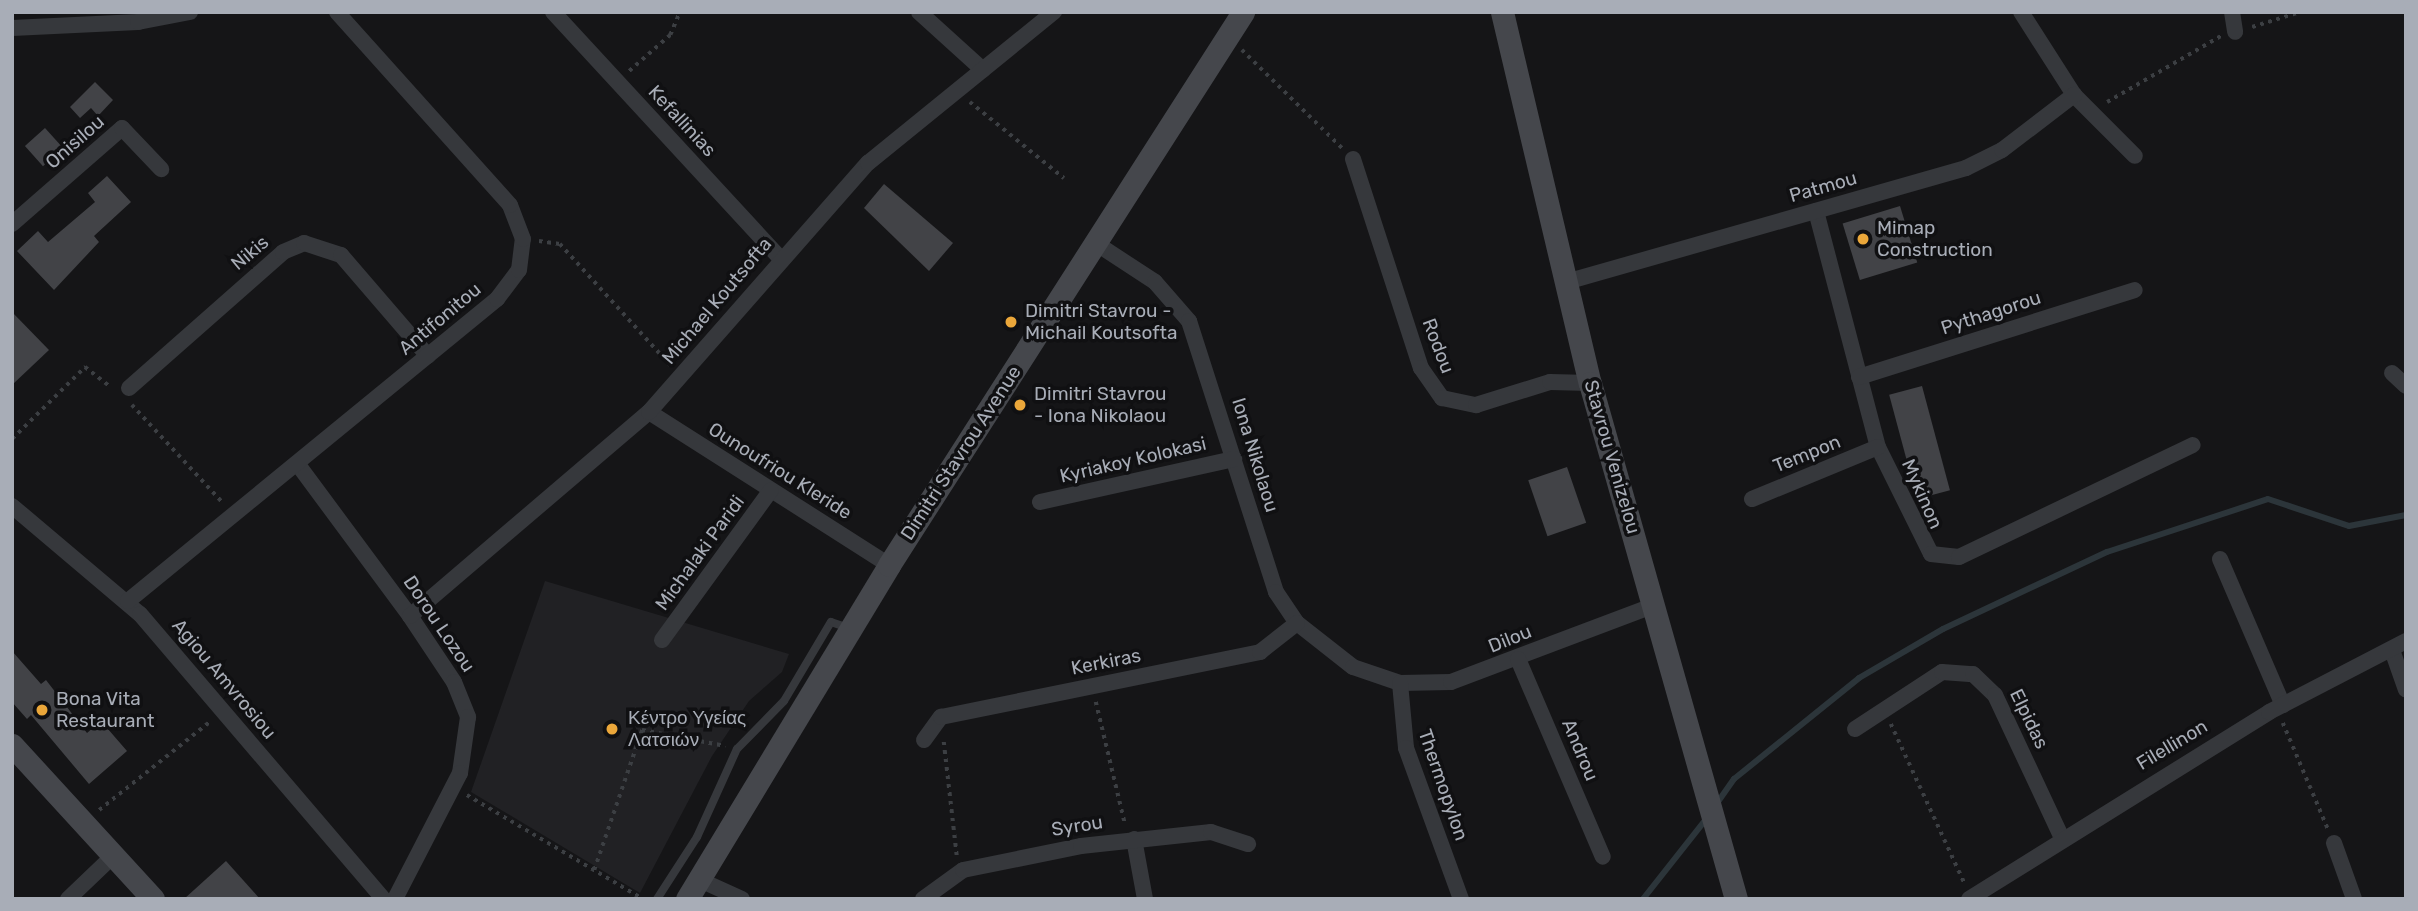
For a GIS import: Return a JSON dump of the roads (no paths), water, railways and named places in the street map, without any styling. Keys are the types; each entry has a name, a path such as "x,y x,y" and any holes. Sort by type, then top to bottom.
{"main road":[{"name":"Dimitri Stavrou Avenue","path":"694,889 889,565 1097,244 1243,12"},
{"name":"Stavrou Venizelou","path":"1502,12 1590,383 1656,605 1736,899"},
{"path":"12,745 153,899"}],"street":[{"path":"12,29 190,12"},
{"name":"Antifonitou","path":"128,601 299,466 507,289 519,270 523,239 503,196 337,12"},
{"name":"Kefallinias","path":"553,12 780,258"},
{"path":"919,12 982,70"},
{"name":"Michael Koutsofta","path":"410,616 649,412 843,187 1054,12"},
{"path":"2021,12 2074,95 2135,156"},
{"path":"2232,12 2235,32"},
{"name":"Patmou","path":"1566,282 1981,162 2074,95"},
{"name":"Onisilou","path":"12,224 122,128 161,169"},
{"name":"Rodou","path":"1353,159 1421,368 1442,398 1476,405 1550,382 1590,383"},
{"name":"Mykinon","path":"1816,211 1878,447 1922,545 1948,559 2193,445"},
{"name":"Nikis","path":"128,393 283,252 304,243 341,255 428,356"},
{"name":"Iona Nikolaou","path":"1097,244 1155,282 1182,310 1234,459 1271,579 1297,623 1374,678"},
{"name":"Pythagorou","path":"1859,377 2135,289"},
{"path":"2392,373 2406,386"},
{"name":"Ounoufriou Kleride","path":"649,412 889,565"},
{"name":"Tempon","path":"1752,499 1878,447"},
{"name":"Kyriakoy Kolokasi","path":"1040,502 1234,459"},
{"name":"Dorou Lozou","path":"299,466 410,616 465,706 468,743 454,788 395,899"},
{"name":"Michalaki Paridi","path":"662,640 771,491"},
{"name":"Agiou Amvrosiou","path":"12,506 128,601 383,899"},
{"path":"2220,559 2280,706"},
{"name":"Dilou","path":"1374,678 1400,683 1451,682 1656,605"},
{"name":"Kerkiras","path":"924,740 941,717 1260,652 1297,623"},
{"path":"2399,646 2406,690"},
{"name":"Filellinon","path":"1970,898 2061,836 2280,706 2399,646"},
{"name":"Androu","path":"1517,659 1603,858"},
{"name":"Elpidas","path":"1855,729 1942,672 1981,678 1995,695 2061,836"},
{"name":"Thermopylon","path":"1400,683 1406,748 1461,899"},
{"name":"Syrou","path":"923,899 959,872 1131,839 1211,832 1248,844"},
{"path":"1131,839 1144,899"},
{"path":"2334,843 2354,899"},
{"path":"68,899 114,855"},
{"path":"694,889 743,899"}],"lane":[{"path":"657,899 697,837 737,749 784,701 831,622 850,629"}],"waterway":[{"path":"1715,806 1734,779 1859,678 1943,629 2107,552 2268,499 2349,526 2406,515"},
{"path":"1643,899 1707,818"}],"place":[{"name":"Mimap Construction","path":"1863,239"},
{"name":"Dimitri Stavrou - Michail Koutsofta","path":"1011,322"},
{"name":"Dimitri Stavrou - Iona Nikolaou","path":"1020,405"},
{"name":"Bona Vita Restaurant","path":"42,710"},
{"name":"Κέντρο Υγείας Λατσιών","path":"612,729"}]}
